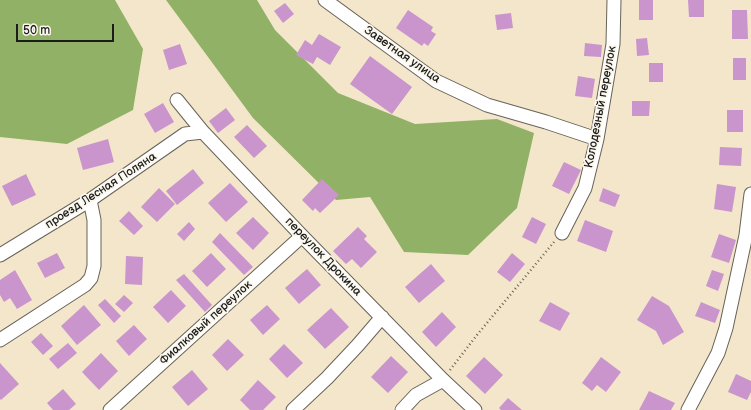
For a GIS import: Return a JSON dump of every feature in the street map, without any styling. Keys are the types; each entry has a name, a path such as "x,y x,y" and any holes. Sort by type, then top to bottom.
{"street":[{"name":"Заветная улица","path":"325,0 436,81 487,104 597,139"},
{"name":"Колодезный переулок","path":"562,233 584,188 597,139 613,44 614,0"},
{"name":"переулок Дрокина","path":"177,100 203,132 302,236 443,380 475,410"},
{"name":"проезд Лесная Поляна","path":"0,255 90,200 185,134 203,132"},
{"path":"688,410 718,353 726,328 746,235 751,194"},
{"path":"0,340 84,285 91,278 94,266 94,220 90,200"},
{"name":"Фиалковый переулок","path":"110,410 302,236"},
{"path":"293,410 358,346 382,317"},
{"path":"402,410 416,395 443,380"}],"path":[{"path":"443,380 476,335 562,233"}],"green space":[{"path":"0,0 115,0 143,49 133,110 67,144 0,137"},
{"path":"166,0 257,0 275,30 338,93 415,124 497,119 534,133 517,208 468,255 404,252 370,197 336,200 253,118"}],"building":[{"path":"639,0 653,0 653,20 639,20"},
{"path":"688,0 704,0 704,17 689,17"},
{"path":"285,3 294,14 283,23 274,11"},
{"path":"408,10 433,27 431,31 436,34 428,46 424,43 422,46 396,28"},
{"path":"732,10 747,10 748,39 732,39"},
{"path":"511,13 513,28 497,30 495,15"},
{"path":"319,34 341,47 330,65 317,57 313,64 296,55 305,40 312,45"},
{"path":"647,38 649,55 637,56 636,39"},
{"path":"585,43 602,45 601,57 584,56"},
{"path":"180,44 187,64 169,70 163,50"},
{"path":"370,56 412,87 392,114 350,84"},
{"path":"733,58 746,58 746,80 733,80"},
{"path":"649,63 663,63 663,82 649,82"},
{"path":"578,76 595,79 592,98 575,96"},
{"path":"632,101 650,101 649,116 632,116"},
{"path":"163,103 174,122 155,133 144,114"},
{"path":"226,108 235,120 218,133 209,121"},
{"path":"727,110 743,110 743,132 727,132"},
{"path":"247,125 267,146 254,158 234,137"},
{"path":"108,139 114,162 83,170 77,148"},
{"path":"720,147 742,148 741,166 719,165"},
{"path":"564,162 581,170 569,194 552,186"},
{"path":"193,169 204,183 177,205 166,191"},
{"path":"26,174 36,195 12,206 2,186"},
{"path":"322,179 339,195 320,213 315,208 313,211 302,200"},
{"path":"230,183 248,202 226,222 208,203"},
{"path":"717,184 736,187 732,212 714,209"},
{"path":"159,188 175,204 157,222 141,207"},
{"path":"603,188 620,195 615,207 599,201"},
{"path":"129,211 143,226 134,235 119,221"},
{"path":"253,217 269,233 253,250 236,233"},
{"path":"532,217 546,224 536,244 522,237"},
{"path":"585,220 613,231 606,252 577,241"},
{"path":"189,222 195,229 184,241 177,234"},
{"path":"358,227 367,236 364,239 377,252 361,268 352,259 346,264 333,251"},
{"path":"220,233 253,267 244,275 212,242"},
{"path":"719,234 736,240 729,263 711,257"},
{"path":"57,253 65,268 45,278 37,263"},
{"path":"211,253 226,269 207,287 192,271"},
{"path":"512,253 525,264 510,282 497,272"},
{"path":"126,256 143,257 142,285 125,284"},
{"path":"431,264 445,281 419,303 405,287"},
{"path":"307,269 321,285 299,304 285,288"},
{"path":"15,270 32,300 17,309 10,298 4,302 0,295 0,280"},
{"path":"712,270 724,274 718,291 706,286"},
{"path":"184,274 212,305 205,312 176,280"},
{"path":"171,290 186,306 168,323 153,307"},
{"path":"124,295 133,303 124,312 115,304"},
{"path":"652,296 669,306 684,332 663,345 656,331 637,320"},
{"path":"105,299 121,316 114,323 98,305"},
{"path":"550,302 570,313 560,331 539,321"},
{"path":"701,302 720,310 715,323 695,316"},
{"path":"84,305 101,325 77,345 61,326"},
{"path":"267,305 280,319 263,335 250,320"},
{"path":"331,308 349,327 325,349 307,330"},
{"path":"442,312 456,327 436,347 422,332"},
{"path":"134,325 147,339 129,356 116,341"},
{"path":"41,333 53,346 43,355 31,342"},
{"path":"228,339 244,355 227,371 212,355"},
{"path":"68,343 77,353 58,369 49,359"},
{"path":"284,344 303,363 287,378 269,359"},
{"path":"101,353 118,371 99,390 82,372"},
{"path":"391,356 408,372 388,393 371,377"},
{"path":"484,357 503,375 485,394 466,376"},
{"path":"601,357 621,372 606,392 597,385 592,391 582,383"},
{"path":"0,363 19,384 1,400 0,399"},
{"path":"192,370 208,389 188,406 172,387"},
{"path":"736,374 751,381 751,392 747,400 728,392"},
{"path":"258,380 276,397 263,410 250,410 240,400"},
{"path":"63,389 76,404 69,410 53,410 47,403"},
{"path":"649,391 675,403 671,410 639,410"},
{"path":"508,398 522,410 501,410 499,408"}]}
